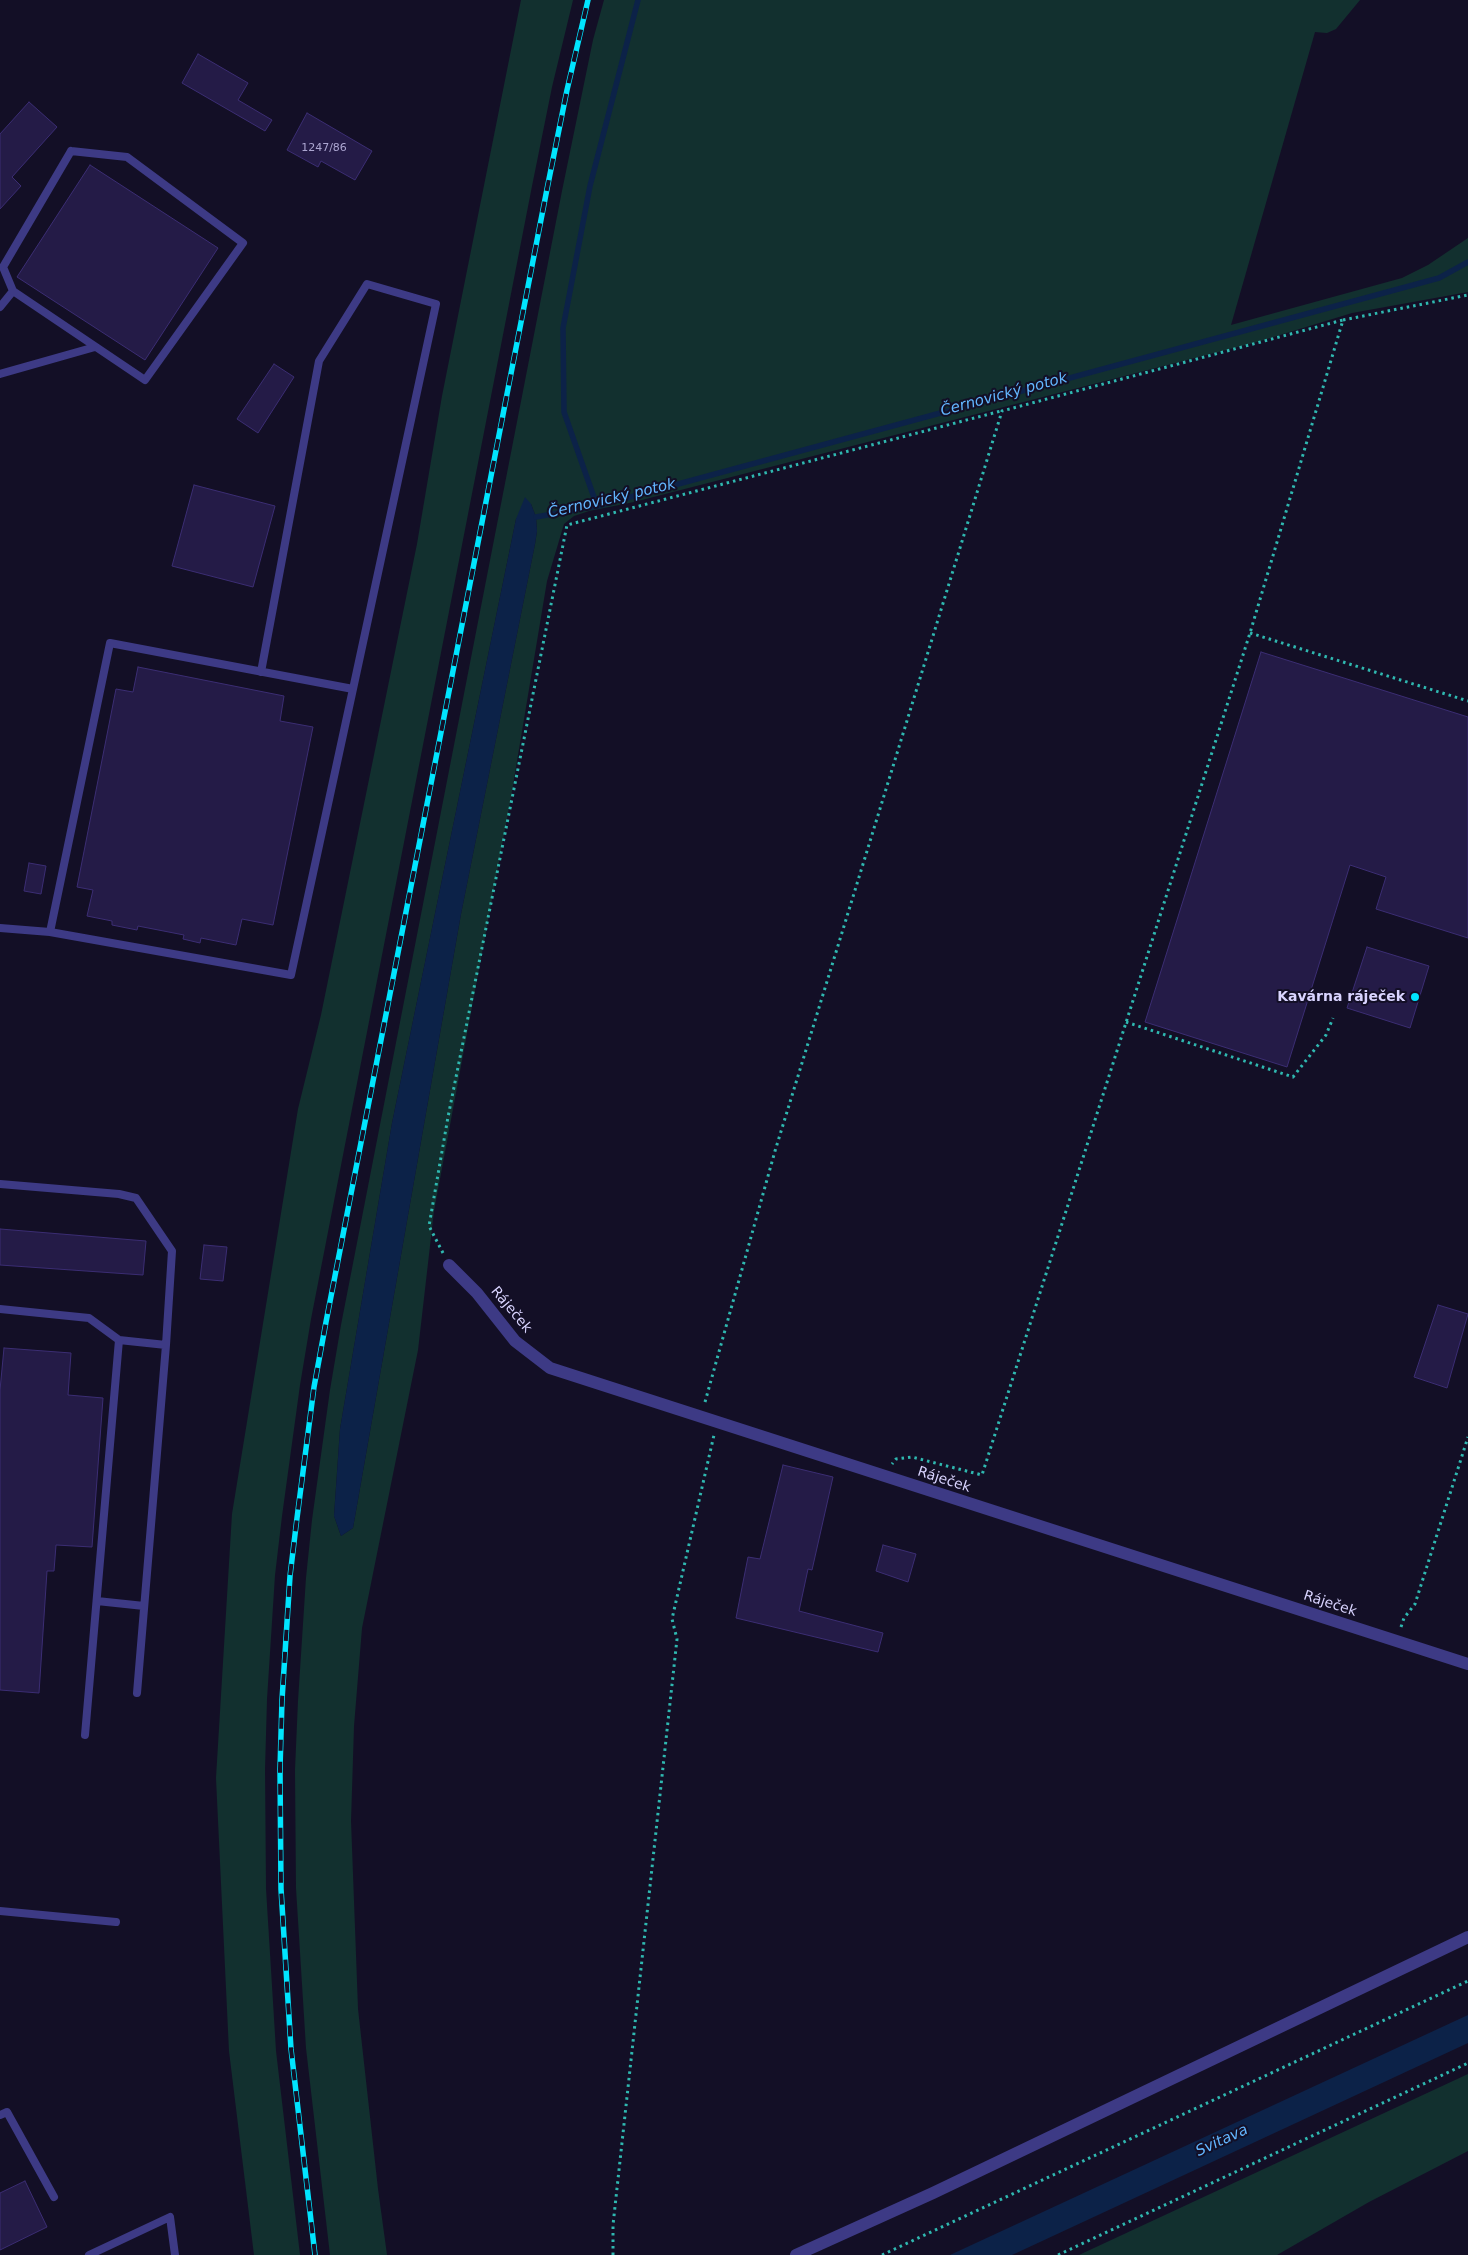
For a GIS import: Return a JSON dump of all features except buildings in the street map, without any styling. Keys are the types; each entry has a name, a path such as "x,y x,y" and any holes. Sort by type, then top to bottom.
{"street":[{"name":"Ráječek","path":"449,1265 477,1293 515,1341 550,1368 1468,1664"},
{"path":"796,2255 942,2189 1468,1937"}],"lane":[{"path":"71,151 127,157 243,243 145,380 13,291 3,267 71,151"},
{"path":"0,928 50,932 291,974 436,304 367,284 319,361 261,672"},
{"path":"0,307 13,291"},
{"path":"0,374 95,347"},
{"path":"50,932 110,643 353,689"},
{"path":"0,1184 119,1194 136,1198 172,1251 137,1693"},
{"path":"0,1309 90,1318 119,1340 166,1345"},
{"path":"86,1735 119,1340"},
{"path":"97,1601 144,1606"},
{"path":"0,1911 116,1922"},
{"path":"0,2115 6,2112 54,2198"},
{"path":"89,2255 170,2217 175,2255"}],"path":[{"path":"449,1265 429,1226 448,1117 567,525 1343,320 1468,295"},
{"path":"884,1477 896,1459 912,1457 982,1475 1250,633 1343,320"},
{"path":"701,1417 775,1151 1002,411"},
{"path":"1250,633 1468,701"},
{"path":"1126,1022 1293,1076 1326,1035 1333,1018"},
{"path":"613,2255 613,2225 677,1639 672,1619 717,1422"},
{"path":"1396,1641 1404,1618 1415,1604 1468,1438"},
{"path":"882,2255 1468,1981"},
{"path":"1058,2255 1468,2063"}],"green space":[{"path":"521,0 573,0 552,87 532,186 311,1319 300,1385 275,1575 267,1699 265,1769 266,1889 276,2051 300,2255 254,2255 229,2051 216,1778 232,1514 298,1109 321,1015 417,544 442,396"},
{"path":"604,0 1360,0 1336,29 1327,33 1315,32 1231,325 1402,278 1428,265 1468,238 1468,292 1352,313 1257,342 634,502 589,511 574,516 564,524 547,581 511,797 434,1211 418,1350 362,1628 354,1726 351,1821 358,2009 387,2255 330,2255 306,2048 296,1888 295,1770 298,1701 306,1578 312,1520 341,1325 593,40","holes":["531,504 536,517 537,531 535,544 461,914 353,1528 341,1536 334,1516 340,1429 392,1123 516,519"]},
{"path":"1468,2074 1468,2151 1369,2202 1277,2255 1079,2255"}],"water":[{"path":"525,497 531,504 536,517 537,531 535,544 461,914 353,1528 341,1536 334,1516 340,1429 392,1123 516,519"},
{"name":"Svitava","path":"1468,2015 1468,2043 1012,2255 950,2255"}],"waterway":[{"path":"597,506 564,412 563,328 590,186 638,0"},
{"name":"Černovický potok","path":"536,517 597,506 1439,278 1468,262"}],"railway":[{"path":"315,2255 291,2049 281,1889 280,1769 282,1700 290,1576 297,1518 314,1387 326,1322 547,189 588,0"}],"place":[{"name":"Kavárna ráječek","path":"1415,997"}]}
